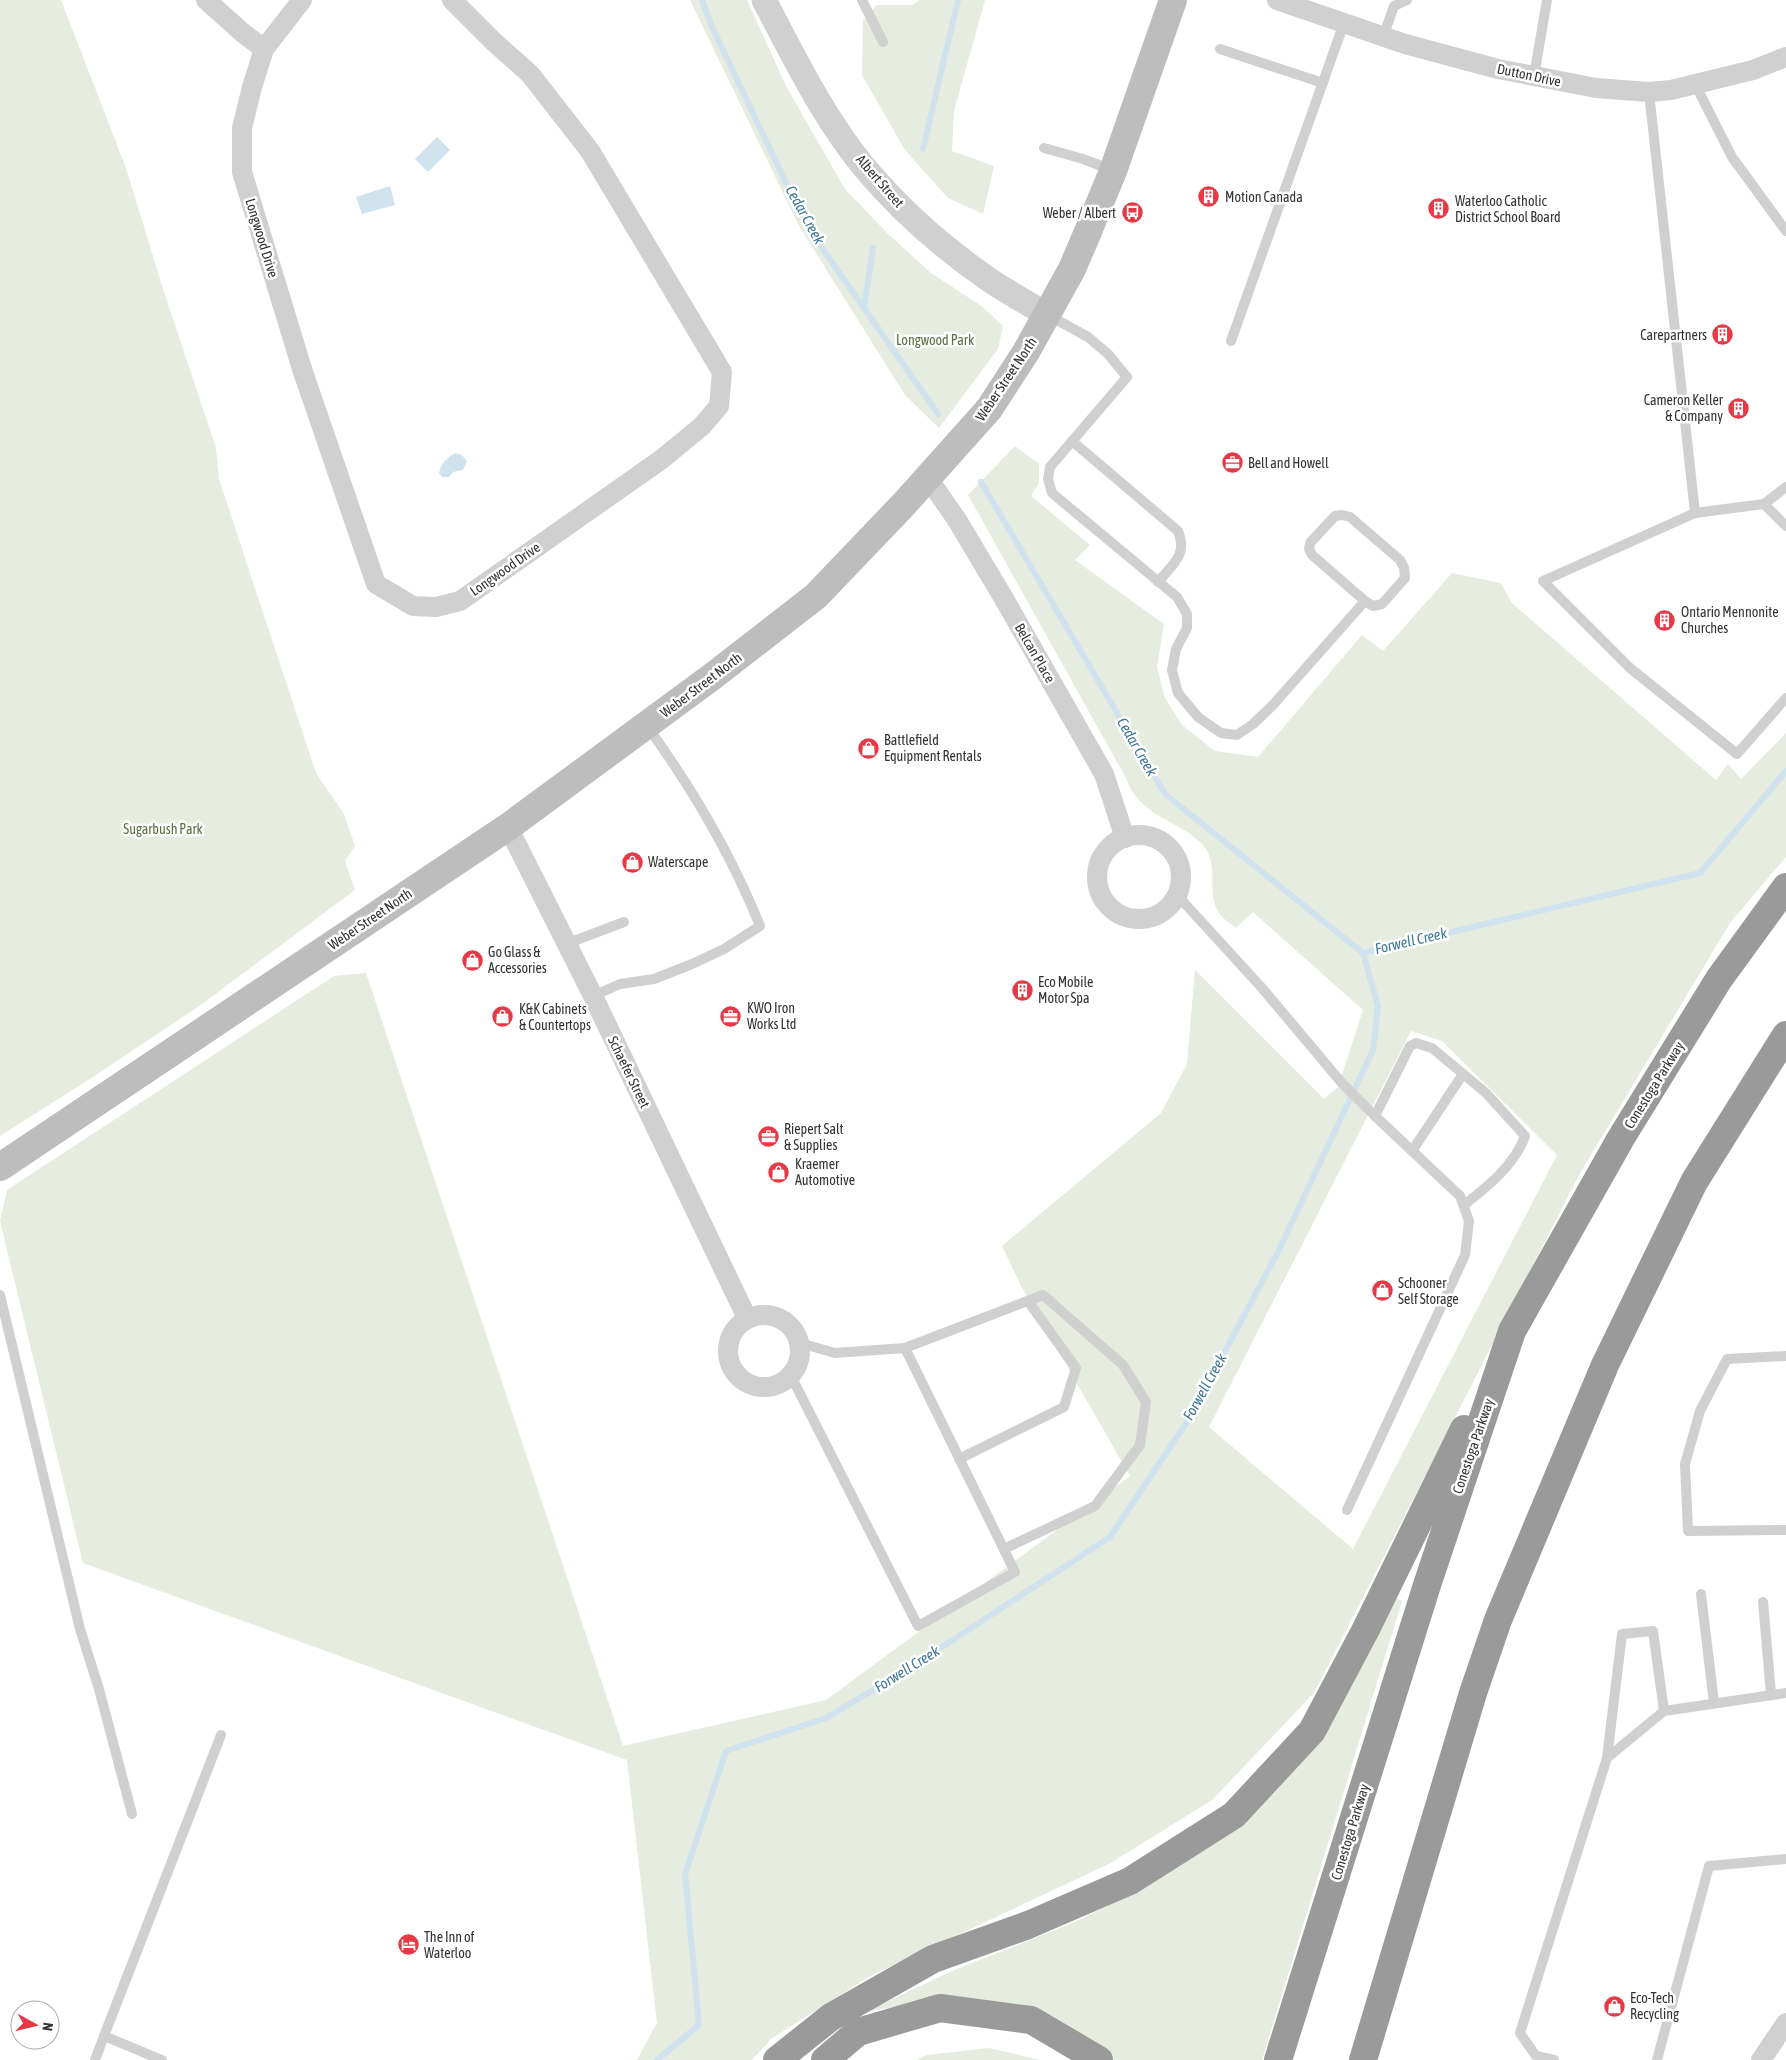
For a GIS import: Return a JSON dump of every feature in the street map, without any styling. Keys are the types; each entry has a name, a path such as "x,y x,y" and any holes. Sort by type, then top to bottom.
{"highway":[{"name":"Conestoga Parkway","path":"1278,2060 1427,1585 1512,1331 1621,1138 1720,979 1786,887"},
{"path":"1363,2060 1473,1693 1498,1620 1605,1365 1694,1182 1786,1035"},
{"path":"777,2060 831,2017 933,1959 1028,1925 1130,1881 1234,1815 1312,1731 1366,1629 1512,1331"},
{"path":"825,2060 858,2032 940,2008 1031,2020 1100,2060"}],"main road":[{"name":"Weber Street North","path":"0,1167 508,826 713,676 816,596 928,478 989,409 1026,352 1072,269 1113,171 1173,0"}],"street":[{"path":"206,0 243,34 264,49"},
{"name":"Longwood Drive","path":"302,0 264,49 242,128 242,172 290,329 376,584 412,606 436,607 460,601 662,459 702,426 719,406 722,372 590,150 530,74 494,42 452,0"},
{"name":"Albert Street","path":"764,0 815,95 863,165 883,188 930,234 989,279 1047,315"},
{"name":"Dutton Drive","path":"1277,0 1405,44 1498,69 1596,88 1649,92 1671,90 1753,70 1786,57"},
{"name":"Belcan Place","path":"928,478 983,562 1104,774 1125,838"},
{"name":"Schaefer Street","path":"508,826 593,996 747,1318"},
{"path":"1137,835 1149,836 1160,841 1170,849 1177,859 1181,870 1181,883 1177,895 1171,905 1151,917 1140,919 1128,918 1117,913 1108,906 1098,885 1099,867 1106,851 1115,843 1137,835"},
{"path":"758,1314 769,1314 789,1324 796,1333 800,1344 801,1355 791,1376 780,1384 768,1387 756,1387 744,1382 735,1373 728,1355 730,1337 737,1326 747,1318 758,1314"},
{"path":"1761,2060 1786,2023"}],"lane":[{"path":"862,0 883,42"},
{"path":"1383,37 1392,3 1407,0"},
{"path":"1534,76 1547,0"},
{"path":"1231,341 1344,23"},
{"path":"1220,48 1323,83"},
{"path":"1695,84 1732,157 1786,231"},
{"path":"1649,92 1695,513"},
{"path":"1044,148 1083,159 1113,171"},
{"path":"1047,315 1088,338 1108,354 1127,377 1050,467 1048,478 1052,493 1177,597 1187,614 1187,628 1176,649 1172,670 1178,693 1198,717 1221,733 1237,735 1253,724 1272,706 1366,601"},
{"path":"1072,441 1178,530 1183,541 1182,553 1158,582"},
{"path":"1786,487 1764,504 1695,513 1543,581 1630,668 1738,754 1786,698"},
{"path":"1764,504 1786,526"},
{"path":"1335,516 1350,517 1400,560 1404,568 1404,578 1382,604 1373,606 1366,601 1312,555 1309,548 1310,543 1335,516"},
{"path":"593,996 620,984 654,980 724,949 760,926 748,895 695,794 646,725"},
{"path":"1177,895 1262,988 1341,1082 1372,1114 1460,1196 1469,1221 1465,1255 1347,1510"},
{"path":"566,944 624,922"},
{"path":"1372,1114 1410,1046 1416,1043 1432,1048 1486,1093 1525,1136 1521,1148 1490,1185 1464,1205"},
{"path":"1412,1151 1463,1074"},
{"path":"800,1344 835,1353 905,1348 1043,1294 1123,1365 1146,1402 1140,1445 1096,1506 1004,1549"},
{"path":"0,1295 80,1629 99,1689 132,1814"},
{"path":"959,1459 1064,1407 1076,1368 1028,1300"},
{"path":"791,1376 918,1626 1015,1572 905,1348"},
{"path":"1786,1356 1727,1359 1700,1411 1685,1464 1688,1531 1786,1530"},
{"path":"1701,1594 1714,1703"},
{"path":"1762,1602 1771,1694"},
{"path":"1554,2060 1536,2056 1520,2033 1607,1758 1622,1634 1653,1631 1664,1711"},
{"path":"1607,1758 1664,1711 1786,1693"},
{"path":"95,2060 221,1735"},
{"path":"1657,2060 1709,1866 1786,1859"},
{"path":"104,2036 162,2060"}],"green space":[{"name":"Sugarbush Park","path":"0,0 61,0 126,168 164,292 216,448 219,479 316,773 344,814 355,846 345,861 355,890 198,1007 0,1136"},
{"name":"Longwood Park","path":"690,0 747,0 786,86 845,189 888,234 931,273 983,307 1003,326 998,349 939,428 905,395 799,226"},
{"path":"919,0 985,0 954,111 952,151 994,166 983,214 948,198 905,150 862,75 863,21 877,5 913,5"},
{"path":"1015,446 1039,464 1039,483 1031,496 1090,545 1075,560 1164,624 1157,667 1165,698 1182,725 1215,751 1258,757 1362,635 1383,651 1452,573 1501,583 1512,603 1716,780 1728,764 1741,779 1786,733 1786,857 1730,923 1579,1175 1314,1693 1212,1800 1109,1864 870,1976 771,2039 752,2060 637,2060 657,2023 627,1760 83,1563 0,1221 7,1190 334,976 366,973 623,1746 826,1700 1130,1476 1021,1286 1002,1246 1161,1113 1187,1064 1195,970 1324,1099 1338,1087 1363,1010 1253,912 1236,928 1219,913 1213,896 1211,860 1208,852 1192,835 1149,809 1132,791 968,495","holes":["1411,1031 1442,1041 1557,1155 1353,1549 1209,1427"]},
{"path":"1392,1597 1402,1601 1262,2060 1114,2060 1096,2042 1027,2009 958,1996 865,2012 952,1971 1075,1922 1144,1888 1231,1829 1304,1760 1330,1719"},
{"path":"989,2048 1040,2060 917,2060 927,2055"}],"water":[{"path":"437,137 450,150 428,172 415,159"},
{"path":"390,186 395,205 362,214 356,197"},
{"path":"455,453 462,455 467,461 463,470 453,472 449,477 442,477 439,473 441,466"}],"waterway":[{"name":"Cedar Creek","path":"702,0 712,27 806,225 938,414"},
{"path":"923,149 958,0"},
{"path":"864,308 873,248"},
{"name":"Cedar Creek","path":"981,482 1165,794 1363,953"},
{"name":"Forwell Creek","path":"1363,953 1700,873 1786,771"},
{"name":"Forwell Creek","path":"657,2060 699,2025 685,1874 726,1751 826,1718 910,1668 1110,1537 1187,1422 1278,1252 1373,1050 1378,1006 1363,953"}],"place":[{"name":"Motion Canada","path":"1209,197"},
{"name":"Waterloo Catholic District School Board","path":"1439,209"},
{"name":"Weber / Albert","path":"1132,213"},
{"name":"Carepartners","path":"1723,335"},
{"name":"Cameron Keller & Company","path":"1739,408"},
{"name":"Bell and Howell","path":"1232,463"},
{"name":"Ontario Mennonite Churches","path":"1665,620"},
{"name":"Battlefield Equipment Rentals","path":"868,748"},
{"name":"Waterscape","path":"632,862"},
{"name":"Go Glass & Accessories","path":"472,960"},
{"name":"Eco Mobile Motor Spa","path":"1022,990"},
{"name":"KWO Iron Works Ltd","path":"731,1016"},
{"name":"K&K Cabinets & Countertops","path":"503,1017"},
{"name":"Riepert Salt & Supplies","path":"768,1137"},
{"name":"Kraemer Automotive","path":"779,1172"},
{"name":"Schooner Self Storage","path":"1382,1291"},
{"name":"The Inn of Waterloo","path":"408,1945"},
{"name":"Eco-Tech Recycling","path":"1614,2006"}]}
